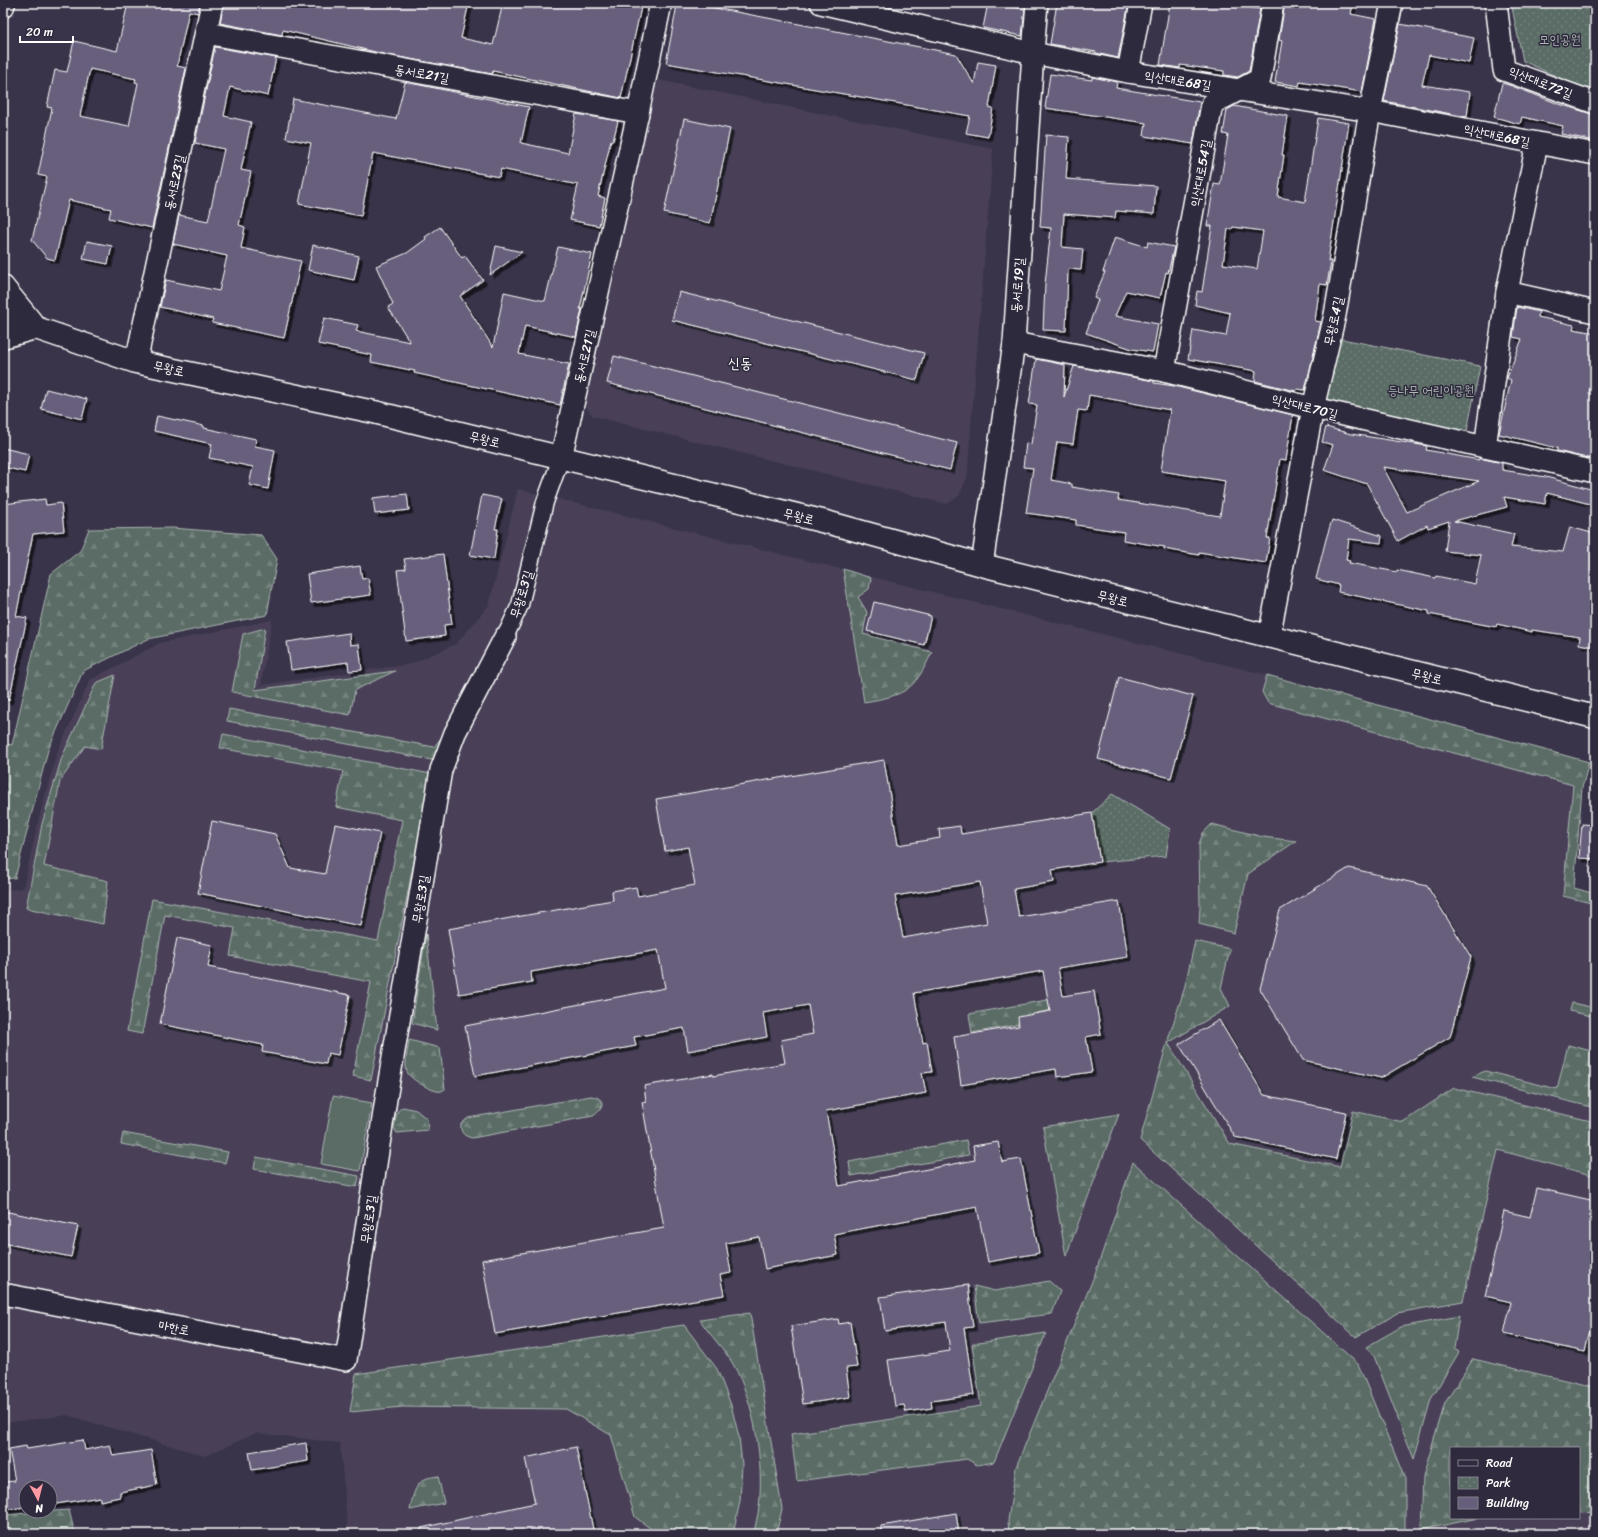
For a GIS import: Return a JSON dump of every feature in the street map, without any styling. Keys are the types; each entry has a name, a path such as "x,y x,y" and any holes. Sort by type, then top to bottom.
{"street":[{"name":"동서로23길","path":"136,362 212,3"},
{"name":"동서로21길","path":"561,458 661,3"},
{"name":"익산대로68길","path":"821,3 1033,53 1128,72 1370,111 1595,154"},
{"name":"동서로19길","path":"982,565 1014,343 1037,3"},
{"path":"1128,72 1141,3"},
{"name":"익산대로54길","path":"1164,370 1212,104 1260,79 1273,3"},
{"name":"무왕로4길","path":"1269,637 1312,408 1335,315 1370,111 1392,3"},
{"name":"익산대로72길","path":"1496,3 1504,70 1595,102"},
{"name":"동서로21길","path":"206,33 638,113"},
{"name":"익산대로68길","path":"1485,447 1507,292 1537,144"},
{"path":"3,286 36,328 3,337"},
{"path":"1507,292 1595,312"},
{"name":"무왕로","path":"3,320 36,328 136,362 374,412 830,524 982,565 1595,717"},
{"name":"익산대로70길","path":"1014,343 1164,370 1312,408 1595,472"},
{"name":"무왕로3길","path":"346,1360 383,1120 442,770 455,733 505,638 520,605 545,502 561,458"},
{"name":"마한로","path":"3,1294 346,1360"}],"shaded area":[{"path":"658,80 993,149 967,478 959,496 947,504 593,416 586,407 583,391"},
{"path":"518,489 1267,675 1589,762 1582,788 1574,888 1595,894 1595,1534 348,1534 340,1443 256,1433 205,1456 67,1415 3,1423 3,891 23,888 39,818 57,753 90,680 160,643 272,620 261,685 411,664 456,644 489,605"}],"green space":[{"name":"모인공원","path":"1511,3 1595,3 1595,94 1523,61"},
{"name":"등나무 어린이공원","path":"1337,338 1480,366 1467,431 1324,404"},
{"path":"172,528 261,535 277,559 267,615 148,639 83,671 48,750 15,878 3,879 3,743 12,745 51,574 80,551 89,529"},
{"path":"843,569 871,578 869,589 858,597 867,612 863,634 932,652 926,665 914,683 907,689 890,697 864,702"},
{"path":"265,628 255,690 395,671 355,690 350,715 232,692 243,634"},
{"path":"115,675 101,749 85,746 60,781 44,866 108,881 103,924 26,908 42,824 62,757 96,683"},
{"path":"1267,675 1589,762 1582,788 1574,888 1595,894 1595,904 1563,896 1573,785 1268,703 1262,692"},
{"path":"229,709 434,747 444,734 437,761 227,721"},
{"path":"223,734 431,774 371,1080 353,1076 371,982 230,956 235,928 165,915 142,1034 127,1031 152,899 378,941 402,820 336,807 343,771 220,748"},
{"path":"1112,794 1170,829 1166,856 1100,862 1092,813"},
{"path":"1212,824 1263,837 1296,841 1248,874 1234,933 1199,924 1199,844 1203,833"},
{"path":"426,934 437,1030 412,1023"},
{"path":"1195,941 1230,949 1221,988 1230,1006 1168,1043 1230,1144 1340,1167 1353,1111 1403,1122 1454,1088 1595,1122 1595,1176 1498,1150 1463,1301 1397,1313 1356,1337 1140,1140 1167,1043 1184,990"},
{"path":"1058,998 1060,1009 1036,1013 1037,1021 972,1033 969,1014"},
{"path":"1572,1003 1595,1008 1595,1017 1570,1011"},
{"path":"409,1040 440,1048 445,1089 439,1091 430,1089 420,1084 409,1075 407,1072 406,1056"},
{"path":"1568,1045 1595,1052 1595,1108 1472,1077 1485,1071 1557,1089"},
{"path":"333,1096 372,1103 360,1171 321,1164"},
{"path":"591,1096 602,1101 600,1110 593,1116 472,1138 465,1135 461,1130 461,1124 468,1118"},
{"path":"403,1107 416,1110 427,1119 428,1130 397,1133 394,1128 396,1116 398,1110"},
{"path":"1119,1114 1066,1256 1043,1127"},
{"path":"123,1133 228,1152 225,1163 121,1144"},
{"path":"966,1140 969,1155 851,1176 849,1162"},
{"path":"256,1157 359,1176 357,1187 254,1169"},
{"path":"1133,1162 1358,1364 1405,1479 1405,1534 1009,1534 1008,1521 1016,1467 1095,1274"},
{"path":"1049,1281 1060,1291 1052,1314 979,1323 974,1286 995,1291"},
{"path":"750,1313 782,1509 776,1534 754,1534 759,1507 760,1472 759,1453 752,1415 741,1380 733,1364 700,1320"},
{"path":"1459,1316 1454,1349 1459,1352 1431,1399 1414,1459 1374,1356 1366,1347 1401,1327"},
{"path":"684,1325 717,1369 731,1405 739,1437 742,1464 740,1501 733,1534 658,1534 635,1517 611,1435 566,1409 402,1407 350,1412 356,1374"},
{"path":"1046,1333 994,1462 977,1465 967,1459 797,1481 791,1434 981,1406 972,1344"},
{"path":"1473,1359 1595,1387 1595,1511 1580,1512 1580,1447 1450,1447 1450,1519 1473,1519 1421,1530 1423,1476 1445,1403"},
{"path":"438,1476 444,1503 410,1510 414,1493 418,1485 425,1479"},
{"path":"69,1510 75,1534 3,1534 3,1515 18,1514 18,1519 58,1519 58,1511"}],"building":[{"path":"128,3 200,3 198,13 189,11 177,66 186,68 152,228 109,218 111,209 69,200 55,260 47,258 32,240 47,177 38,175 52,108 47,107 55,70 67,72 74,41 117,51","holes":["90,69 136,79 135,82 138,83 129,126 80,116"]},
{"path":"224,3 281,3 295,6 296,3 469,3 461,38 493,45 503,3 642,3 621,98 493,71 492,74 388,55 283,30 282,35 220,23"},
{"path":"689,3 956,54 974,84 978,62 996,65 989,107 993,108 988,137 966,133 970,116 666,63 677,5"},
{"path":"988,3 1025,9 1022,36 983,28"},
{"path":"1057,3 1129,3 1118,58 1096,52 1050,44"},
{"path":"1170,3 1221,3 1260,9 1249,71 1238,77 1224,75 1224,71 1180,65 1180,68 1160,65"},
{"path":"1285,3 1353,3 1351,14 1376,19 1362,92 1300,82 1299,86 1275,82 1282,41 1279,40"},
{"path":"1400,24 1474,38 1469,63 1429,55 1422,85 1470,92 1467,117 1384,101"},
{"path":"215,47 276,58 268,96 230,87 224,116 251,122 241,170 251,172 239,225 245,227 241,248 301,261 284,338 212,323 213,319 160,307 166,280 219,291 227,256 173,244 179,215 208,221 224,149 195,143"},
{"path":"1050,74 1092,80 1092,77 1117,82 1116,88 1200,102 1193,144 1144,136 1146,123 1045,108"},
{"path":"405,82 529,107 521,143 568,153 576,114 618,121 613,141 611,140 598,196 605,198 599,226 570,220 578,185 501,169 499,177 373,153 361,216 299,204 311,143 286,138 293,99 396,119"},
{"path":"1502,83 1559,104 1595,115 1595,141 1561,134 1563,126 1522,117 1520,124 1494,117"},
{"path":"1234,106 1288,116 1278,197 1305,202 1318,118 1349,123 1328,261 1331,261 1327,285 1320,284 1315,321 1321,322 1305,390 1297,389 1296,391 1255,381 1256,371 1188,359 1193,330 1226,336 1230,313 1195,305 1197,291 1202,292 1212,226 1207,226 1214,184 1220,185 1228,135 1223,134 1227,110","holes":["1233,227 1263,231 1257,269 1223,264 1228,229 1232,229"]},
{"path":"684,119 730,129 710,223 664,213"},
{"path":"1046,135 1069,137 1066,179 1156,186 1154,214 1116,211 1115,218 1064,214 1062,247 1083,249 1081,270 1068,269 1066,331 1043,330 1045,284 1051,228 1040,227"},
{"path":"440,227 462,258 465,256 483,280 460,296 493,347 504,292 545,301 558,247 592,254 580,309 582,309 576,337 525,326 519,354 569,364 560,405 414,373 415,371 371,362 372,355 318,344 324,318 358,325 356,331 410,342 388,307 393,304 376,266 407,253 426,239 425,237"},
{"path":"1115,237 1147,247 1148,242 1174,247 1160,298 1126,291 1115,316 1158,324 1153,352 1132,349 1086,333 1098,300 1094,298 1105,272 1103,272"},
{"path":"87,241 112,246 108,264 83,259"},
{"path":"313,245 359,256 354,280 308,270"},
{"path":"496,246 522,252 490,275"},
{"path":"679,292 924,353 917,380 672,320"},
{"path":"1517,307 1539,312 1538,317 1574,325 1573,329 1595,333 1595,365 1589,393 1595,394 1595,460 1557,451 1557,448 1499,434 1511,380 1507,378 1522,339 1513,337"},
{"path":"614,356 957,443 950,470 607,383"},
{"path":"1036,359 1065,365 1064,397 1074,366 1154,381 1154,383 1174,386 1293,415 1286,460 1280,459 1267,538 1270,538 1266,563 1199,552 1199,555 1164,549 1165,547 1123,540 1124,532 1076,525 1076,520 1026,513 1033,468 1023,467 1026,443 1031,444 1037,405 1029,404","holes":["1089,395 1170,410 1161,471 1225,481 1220,516 1118,500 1119,495 1072,487 1072,484 1051,480 1057,442 1073,444 1078,410 1087,411"]},
{"path":"46,389 87,399 82,419 41,409"},
{"path":"157,416 256,439 255,446 275,450 268,489 249,485 253,467 209,458 212,444 154,431"},
{"path":"1326,427 1351,434 1427,446 1426,450 1502,463 1502,470 1546,477 1594,490 1590,504 1547,493 1545,504 1504,497 1507,507 1454,521 1514,534 1511,547 1563,552 1570,527 1595,534 1595,647 1579,644 1580,637 1532,630 1532,632 1497,624 1496,627 1429,614 1429,611 1338,592 1339,585 1316,579 1332,520 1382,536 1381,543 1349,539 1346,560 1350,561 1349,563 1397,572 1397,570 1435,578 1436,576 1475,584 1481,555 1445,551 1449,521 1428,528 1427,525 1398,541 1367,484 1324,470 1333,445 1322,442","holes":["1383,467 1479,481 1407,512"]},
{"path":"3,448 29,454 25,472 3,467"},
{"path":"407,494 409,510 375,514 373,498"},
{"path":"482,495 502,499 495,529 498,529 494,559 470,555"},
{"path":"45,499 46,505 61,503 64,531 33,534 16,616 27,618 9,700 3,700 3,557 7,539 3,539 3,504"},
{"path":"443,554 452,624 444,625 445,636 406,641 397,570 406,569 404,559"},
{"path":"360,566 362,579 368,578 371,595 311,603 307,574"},
{"path":"874,602 931,616 924,645 867,631"},
{"path":"349,633 350,645 359,644 362,670 349,671 348,662 291,670 287,642"},
{"path":"1119,677 1193,696 1171,778 1098,759"},
{"path":"884,760 898,845 940,838 939,829 960,826 961,834 1092,813 1100,862 1052,870 1054,882 1014,889 1019,917 1119,901 1128,957 1058,968 1063,996 1094,991 1101,1034 1086,1037 1092,1072 1057,1077 1056,1069 961,1085 954,1037 1019,1026 1018,1017 1050,1011 1043,971 914,993 923,1043 927,1042 932,1072 922,1073 926,1093 826,1111 839,1186 975,1160 973,1146 998,1142 1002,1162 1021,1159 1039,1253 988,1262 977,1207 834,1234 838,1255 765,1269 759,1237 726,1243 731,1273 720,1275 724,1295 495,1334 482,1260 664,1228 642,1102 646,1101 644,1086 713,1074 713,1076 785,1063 781,1040 813,1034 808,1005 763,1013 767,1037 688,1051 684,1028 634,1037 636,1046 475,1076 465,1026 665,988 658,950 531,972 532,982 459,994 448,929 613,900 612,891 636,887 638,896 695,885 688,847 665,851 656,799","holes":["980,882 987,923 903,938 895,896"]},
{"path":"212,821 275,834 290,868 325,874 335,824 380,833 361,926 198,893"},
{"path":"1582,824 1595,825 1595,859 1579,858"},
{"path":"1349,868 1427,886 1471,957 1450,1037 1381,1078 1303,1060 1260,989 1280,910"},
{"path":"177,938 212,945 208,967 350,995 338,1055 328,1053 326,1064 262,1052 263,1045 160,1024"},
{"path":"1219,1020 1264,1095 1346,1112 1336,1159 1235,1137 1179,1044"},
{"path":"1537,1188 1595,1201 1595,1307 1585,1352 1504,1334 1511,1302 1485,1296 1504,1211 1530,1217"},
{"path":"3,1211 78,1226 71,1257 3,1243"},
{"path":"968,1285 973,1327 964,1328 974,1395 931,1401 932,1408 906,1412 904,1405 895,1406 888,1360 950,1351 946,1322 885,1331 880,1297"},
{"path":"838,1319 839,1324 850,1322 857,1367 846,1368 850,1397 803,1404 791,1326"},
{"path":"83,1440 85,1450 110,1445 113,1456 151,1450 157,1485 120,1492 120,1497 100,1501 100,1497 58,1504 58,1479 18,1479 18,1508 3,1510 3,1482 15,1481 9,1449 26,1446 27,1449"},
{"path":"306,1443 308,1461 252,1470 249,1452"},
{"path":"576,1447 594,1534 421,1534 421,1528 535,1503 525,1458"},
{"path":"956,1513 959,1534 881,1534 881,1526"}],"district":[{"name":"신동","path":"740,363"}]}
